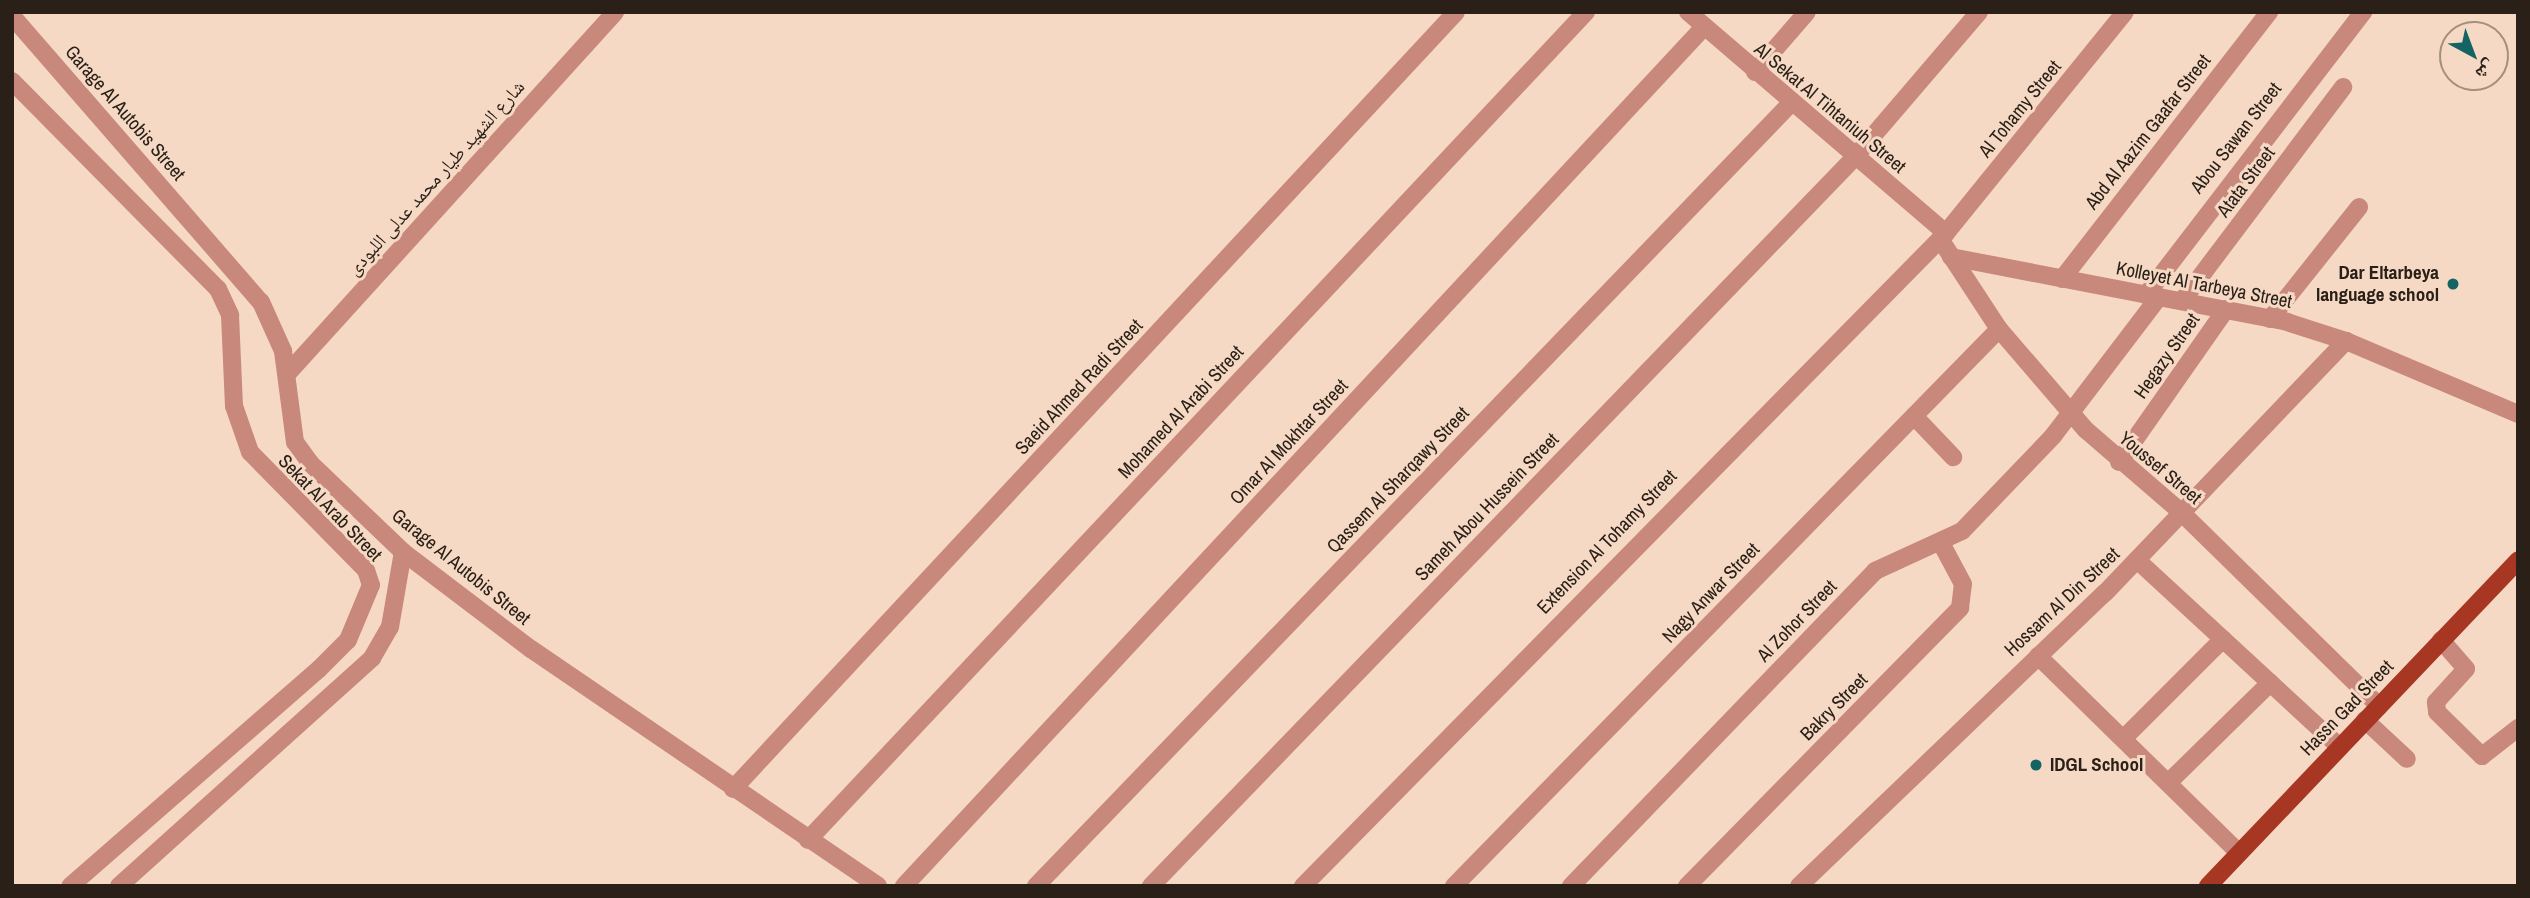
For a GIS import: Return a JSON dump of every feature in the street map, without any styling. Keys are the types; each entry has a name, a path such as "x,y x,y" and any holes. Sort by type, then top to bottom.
{"main road":[{"name":"Hassn Gad Street","path":"2208,886 2518,560"}],"street":[{"name":"شارع الشهيد طيار محمد عدلى اللبودى","path":"288,373 615,12"},
{"name":"Saeid Ahmed Radi Street","path":"733,789 1456,12"},
{"name":"Mohamed Al Arabi Street","path":"808,840 1586,12"},
{"name":"Al Sekat Al Tihtaniuh Street","path":"1688,12 1943,236"},
{"path":"1755,72 1807,12"},
{"name":"Sameh Abou Hussein Street","path":"1151,886 1854,158 1979,12"},
{"name":"Al Tohamy Street","path":"1943,236 2125,12"},
{"name":"Abd Al Aazim Gaafar Street","path":"2062,279 2269,12"},
{"name":"Abou Sawan Street","path":"2071,412 2153,296 2363,12"},
{"name":"Garage Al Autobis Street","path":"12,16 261,302 288,373 291,427 303,454 402,552 733,789 877,886"},
{"name":"Omar Al Mokhtar Street","path":"904,886 1704,27"},
{"name":"Sekat Al Arab Street","path":"12,81 218,289 230,315 234,405 250,452 366,570 371,585 348,640 319,669 70,886"},
{"name":"Atata Street","path":"2182,301 2343,87"},
{"name":"Qassem Al Sharqawy Street","path":"1036,886 1790,104"},
{"path":"2270,319 2359,207"},
{"name":"Youssef Street","path":"1943,236 1951,257 1999,329 2071,412 2119,462 2182,513 2379,706"},
{"name":"Extension Al Tohamy Street","path":"1303,886 1943,236"},
{"name":"Kolleyet Al Tarbeya Street","path":"1951,257 2270,319 2346,341 2518,414"},
{"name":"Hegazy Street","path":"2119,462 2226,309"},
{"name":"Nagy Anwar Street","path":"1454,886 1999,329"},
{"name":"Hossam Al Din Street","path":"1799,886 2137,560 2346,341"},
{"name":"Al Zohor Street","path":"1571,886 1875,571 1941,543 1962,531 2071,412"},
{"path":"1914,416 1953,457"},
{"name":"Bakry Street","path":"1687,886 1960,608 1964,584 1941,543"},
{"path":"119,886 372,658 390,627 402,552"},
{"path":"2137,560 2340,747"},
{"path":"2126,736 2223,639"},
{"path":"2441,640 2466,669 2436,702 2437,712 2482,756 2518,728"},
{"path":"2038,656 2171,780 2239,853"},
{"path":"2171,780 2270,682"},
{"path":"2365,720 2407,759"}],"place":[{"name":"Dar Eltarbeya language school","path":"2453,284"},
{"name":"IDGL School","path":"2036,765"}]}
